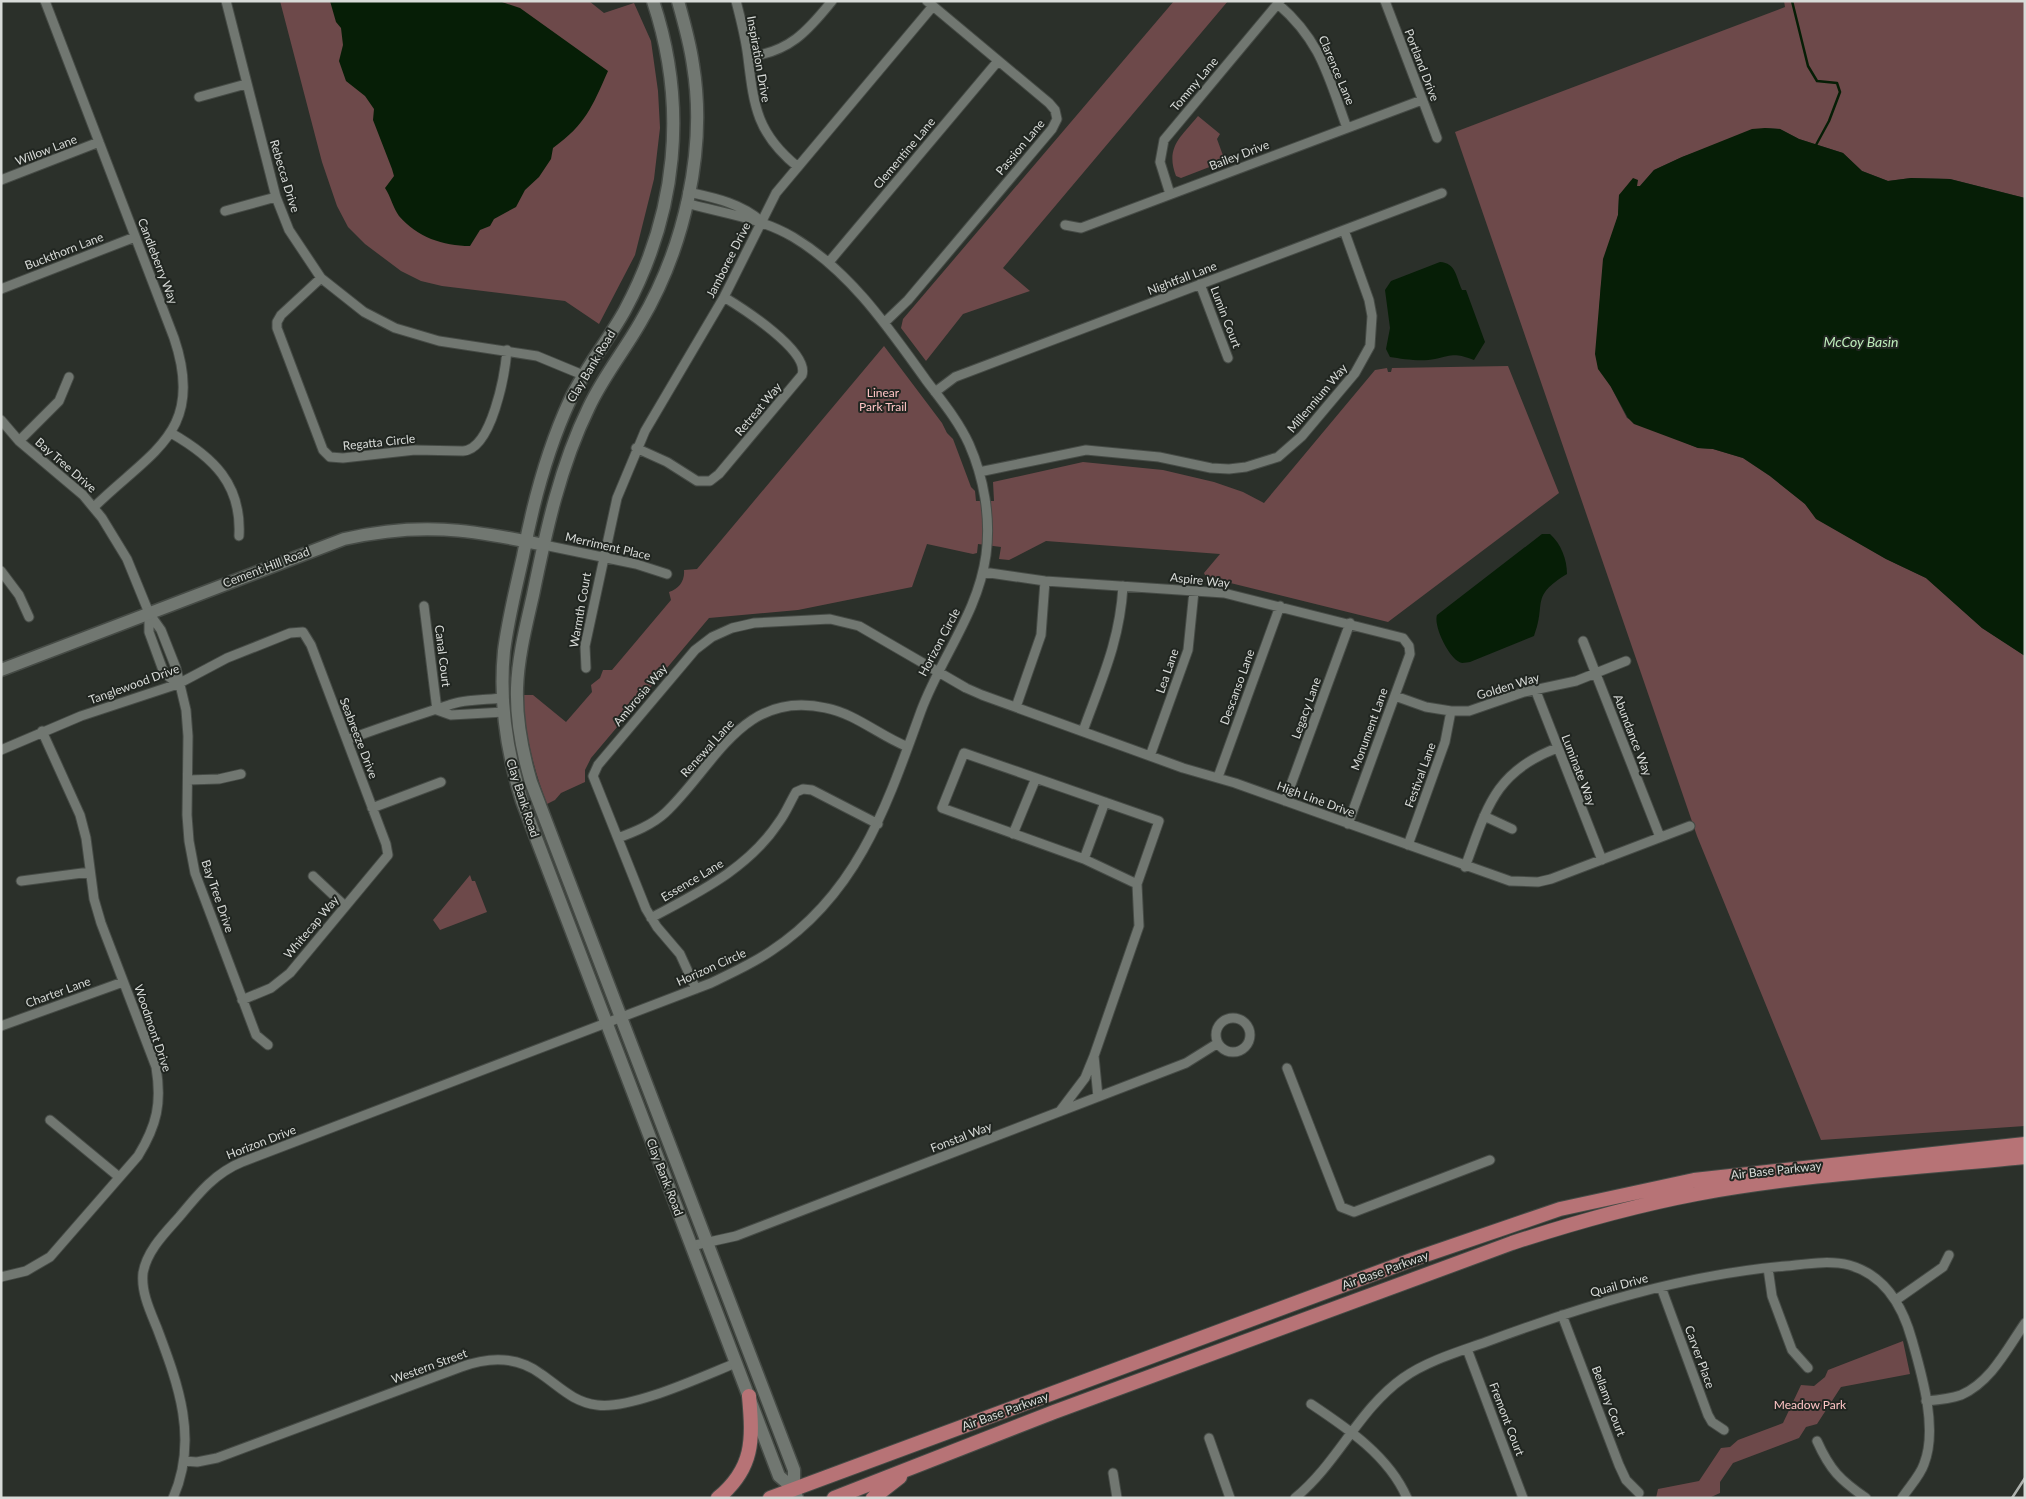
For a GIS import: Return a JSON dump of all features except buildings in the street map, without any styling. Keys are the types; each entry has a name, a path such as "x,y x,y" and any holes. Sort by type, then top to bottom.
{"main road":[{"name":"Air Base Parkway","path":"770,1498 796,1493 1423,1256 1560,1209 1694,1180 2025,1144"},
{"name":"Air Base Parkway","path":"834,1498 1366,1296 1566,1225 1641,1205 1737,1188 2025,1157"},
{"path":"718,1498 738,1479 750,1452 752,1423 749,1396"},
{"path":"873,1498 912,1467"}],"street":[{"name":"Candleberry Way","path":"45,1 181,360 184,381 182,403 171,433 151,458 94,507"},
{"name":"Rebecca Drive","path":"226,1 276,197 289,230 322,278 364,312 395,328 438,341 537,356 583,375"},
{"name":"Clay Bank Road","path":"653,1 667,50 673,88 675,131 669,189 658,234 638,284 623,312 583,375 556,432 544,467 526,541 505,644 504,712 511,764 522,801 779,1476 796,1493"},
{"name":"Clay Bank Road","path":"678,1 691,52 696,86 696,132 687,198 677,240 656,293 641,322 600,385 574,440 552,506 520,658 517,689 521,739 531,782 794,1470 796,1493"},
{"name":"Inspiration Drive","path":"736,1 748,57 751,91 759,119 774,144 798,167"},
{"path":"748,57 776,51 794,41 809,30 832,1"},
{"name":"Portland Drive","path":"1385,1 1437,138"},
{"name":"Clarence Lane","path":"1279,3 1314,43 1347,128"},
{"name":"Tommy Lane","path":"1170,194 1160,162 1164,140 1279,3"},
{"name":"Passion Lane","path":"884,323 908,300 1056,123 1057,115 1052,106 930,4"},
{"name":"Jamboree Drive","path":"602,558 617,498 636,448 656,409 691,356 724,297 748,252 773,197 930,4"},
{"name":"Clementine Lane","path":"829,262 998,61"},
{"path":"199,97 246,84"},
{"name":"Bailey Drive","path":"1065,225 1081,228 1422,100"},
{"name":"Willow Lane","path":"2,177 99,142"},
{"name":"Nightfall Lane","path":"935,392 955,377 1442,193"},
{"path":"225,211 276,197"},
{"name":"Horizon Circle","path":"622,1017 696,989 756,961 803,926 839,888 878,824 937,671 968,615 983,572 987,544 985,502 979,472 962,431 884,323 854,287 829,262 796,239 762,222 687,198"},
{"name":"Millennium Way","path":"979,472 1086,450 1159,457 1211,468 1229,469 1264,462 1278,457 1302,436 1354,373 1370,346 1372,316 1369,300 1344,230"},
{"name":"Buckthorn Lane","path":"1,289 135,237"},
{"name":"Regatta Circle","path":"322,278 281,315 277,322 277,328 323,450 330,457 343,458 388,452 463,451 474,448 482,439 499,397 507,350"},
{"name":"Lumin Court","path":"1200,284 1228,358"},
{"name":"Retreat Way","path":"636,448 667,462 697,481 710,481 719,474 802,375 803,364 791,350 758,319 724,297"},
{"path":"19,442 59,401 69,377"},
{"name":"Bay Tree Drive","path":"1,420 19,442 68,480 94,507 113,533 127,559 149,613 161,630 176,668 187,723 189,841 195,873 256,1035 268,1045"},
{"path":"171,433 200,451 224,476 240,516 239,536"},
{"name":"Cement Hill Road","path":"1,670 315,548 365,534 408,528 444,528 487,533 544,545"},
{"name":"Merriment Place","path":"544,545 667,574"},
{"name":"Warmth Court","path":"586,668 585,646 602,558"},
{"path":"1,571 19,595 30,617"},
{"name":"Aspire Way","path":"983,572 1045,581 1224,593 1400,636 1408,642"},
{"path":"1016,707 1039,641 1045,581"},
{"path":"1083,731 1118,634 1123,586"},
{"name":"Lea Lane","path":"1150,756 1188,650 1194,590"},
{"name":"Canal Court","path":"424,606 437,710"},
{"name":"Descanso Lane","path":"1218,777 1280,606"},
{"name":"Ambrosia Way","path":"696,989 680,954 651,918 640,897 593,779 595,769 695,650 712,637 732,628 754,623 822,618 838,620 866,629 937,671"},
{"name":"Legacy Lane","path":"1285,801 1350,623"},
{"name":"Tanglewood Drive","path":"1,750 42,732 164,686 178,684 227,658 290,633 303,632"},
{"name":"Seabreeze Drive","path":"303,632 311,645 388,855"},
{"name":"Abundance Way","path":"1583,641 1660,837"},
{"name":"Monument Lane","path":"1348,824 1410,654 1408,642"},
{"name":"Golden Way","path":"1395,696 1426,707 1451,712 1481,708 1535,689 1566,684 1626,661"},
{"name":"High Line Drive","path":"937,671 974,691 1016,707 1150,756 1218,777 1465,867 1510,881 1538,882 1560,876 1690,826"},
{"name":"Luminate Way","path":"1535,689 1602,860"},
{"path":"347,740 450,704 503,698"},
{"name":"Renewal Lane","path":"618,838 648,825 664,814 734,733 754,718 774,709 807,705 836,710 908,747"},
{"path":"437,710 451,715 504,712"},
{"name":"Festival Lane","path":"1408,845 1445,742 1451,712"},
{"name":"Woodmont Drive","path":"1,1277 26,1271 50,1257 138,1156 155,1122 160,1090 156,1067 101,923 80,815 42,732"},
{"path":"1465,867 1494,795 1514,771 1539,755 1557,748"},
{"path":"1059,1112 1085,1078 1140,926 1137,884 1159,821 964,753 942,808 1084,859 1137,884"},
{"path":"188,780 219,779 242,774"},
{"path":"1013,834 1036,778"},
{"path":"372,808 441,782"},
{"name":"Essence Lane","path":"651,918 723,878 749,858 779,823 796,792 800,790 812,790 878,824"},
{"path":"1084,859 1105,802"},
{"path":"1484,816 1512,829"},
{"name":"Whitecap Way","path":"242,1000 271,988 290,973 388,855"},
{"path":"21,881 90,872"},
{"path":"312,876 345,906"},
{"name":"Charter Lane","path":"1,1026 123,982"},
{"name":"Horizon Drive","path":"173,1498 184,1461 185,1423 183,1404 147,1300 144,1272 150,1254 158,1242 210,1181 221,1172 242,1162 622,1017"},
{"name":"Fonstal Way","path":"691,1246 736,1236 1186,1063 1218,1042"},
{"path":"1094,1056 1098,1097"},
{"path":"1286,1068 1341,1207 1354,1212 1490,1160"},
{"path":"50,1120 119,1177"},
{"path":"1896,1300 1943,1267 1949,1255"},
{"name":"Quail Drive","path":"1295,1498 1311,1485 1326,1468 1366,1412 1404,1377 1429,1364 1562,1314 1661,1287 1768,1268 1826,1262 1847,1264 1864,1270 1878,1280 1896,1300 1912,1338 1926,1401 1929,1449 1924,1466 1902,1498"},
{"path":"1768,1268 1772,1296 1792,1350 1808,1368"},
{"name":"Carver Place","path":"1661,1287 1708,1415 1712,1422 1724,1430"},
{"name":"Bellamy Court","path":"1562,1314 1619,1465 1626,1480 1639,1493"},
{"path":"1926,1401 1961,1395 1988,1377 2025,1323"},
{"name":"Fremont Court","path":"1467,1349 1523,1498"},
{"name":"Western Street","path":"184,1461 197,1462 224,1456 461,1367 485,1360 511,1361 523,1364 541,1374 572,1397 596,1405 606,1406 638,1400 736,1363"},
{"path":"1311,1404 1352,1431 1385,1464 1407,1498"},
{"path":"1209,1438 1230,1498"},
{"path":"1817,1441 1830,1468 1840,1480 1866,1498"},
{"path":"1113,1473 1117,1498"}],"green space":[{"path":"280,1 589,1 604,13 634,3 651,41 658,91 660,128 654,179 635,255 599,324 565,301 442,286 421,281 401,271 365,244 348,227 337,206 322,162"},
{"name":"Linear Park Trail","path":"1174,1 1228,1 1003,268 1030,291 963,314 926,361 901,328 903,319"},
{"path":"1784,1 2025,1 2025,198 1950,179 1911,178 1888,181 1862,171 1843,153 1799,139 1780,129 1765,128 1682,157 1654,170 1640,186 1619,195 1618,215 1601,285 1599,313 1611,387 1627,418 1698,448 1713,449 1743,458 1770,476 1805,504 1817,519 1886,559 1926,578 1982,628 2025,656 2025,1126 1821,1140 1697,836 1455,132 1785,7"},
{"path":"1198,116 1220,134 1217,139 1225,161 1181,178 1176,176 1172,157 1176,143"},
{"path":"884,346 953,439 971,487 975,491 976,501 994,501 993,482 1083,462 1163,470 1214,482 1243,492 1264,503 1375,370 1387,368 1388,372 1391,372 1392,368 1508,366 1559,493 1388,622 1206,577 1204,573 1220,554 1046,541 1009,560 999,559 1001,547 978,544 977,553 973,554 927,544 912,587 798,610 709,618 591,758 585,770 585,782 561,793 555,800 547,804 530,751 523,695 533,695 566,722 592,692 591,685 600,678 603,670 612,670 671,600 669,592 681,584 684,570 697,569"},
{"path":"470,875 472,881 475,881 487,912 440,930 433,920"},
{"name":"Meadow Park","path":"1903,1341 1910,1374 1841,1387 1817,1424 1806,1427 1799,1438 1733,1463 1720,1482 1720,1493 1709,1498 1656,1498 1658,1489 1699,1481 1721,1448 1730,1447 1738,1440 1783,1423 1801,1385 1814,1386 1825,1377 1828,1370"}],"water":[{"path":"330,1 499,1 520,8 608,71 581,123 553,148 551,159 539,177 525,190 516,207 494,219 490,226 480,230 470,246 440,242 422,235 406,223 397,213 385,188 394,176 392,169 373,120 374,109 365,96 346,81 339,61 343,45 341,28 336,22"},
{"name":"McCoy Basin","path":"1752,129 1780,129 1799,139 1843,153 1862,171 1888,181 1911,178 1950,179 2025,198 2025,656 1982,628 1926,578 1886,559 1816,519 1805,504 1770,476 1743,458 1713,449 1698,448 1634,424 1628,418 1611,387 1598,369 1595,354 1603,259 1618,215 1619,195 1633,178 1638,180 1637,186 1640,186 1654,170 1682,157"},
{"path":"1440,262 1452,268 1462,290 1466,290 1485,342 1474,360 1454,355 1424,360 1390,357 1386,349 1390,328 1385,290 1391,281"},
{"path":"1542,534 1550,534 1557,542 1565,557 1567,574 1555,582 1543,595 1538,625 1534,636 1470,662 1462,663 1457,661 1448,650 1440,634 1436,620 1437,615"}],"waterway":[{"path":"1792,1 1808,66 1817,81 1837,83 1840,92 1829,121 1816,145"}],"railway":[{"path":"2012,1498 2025,1478"}]}
